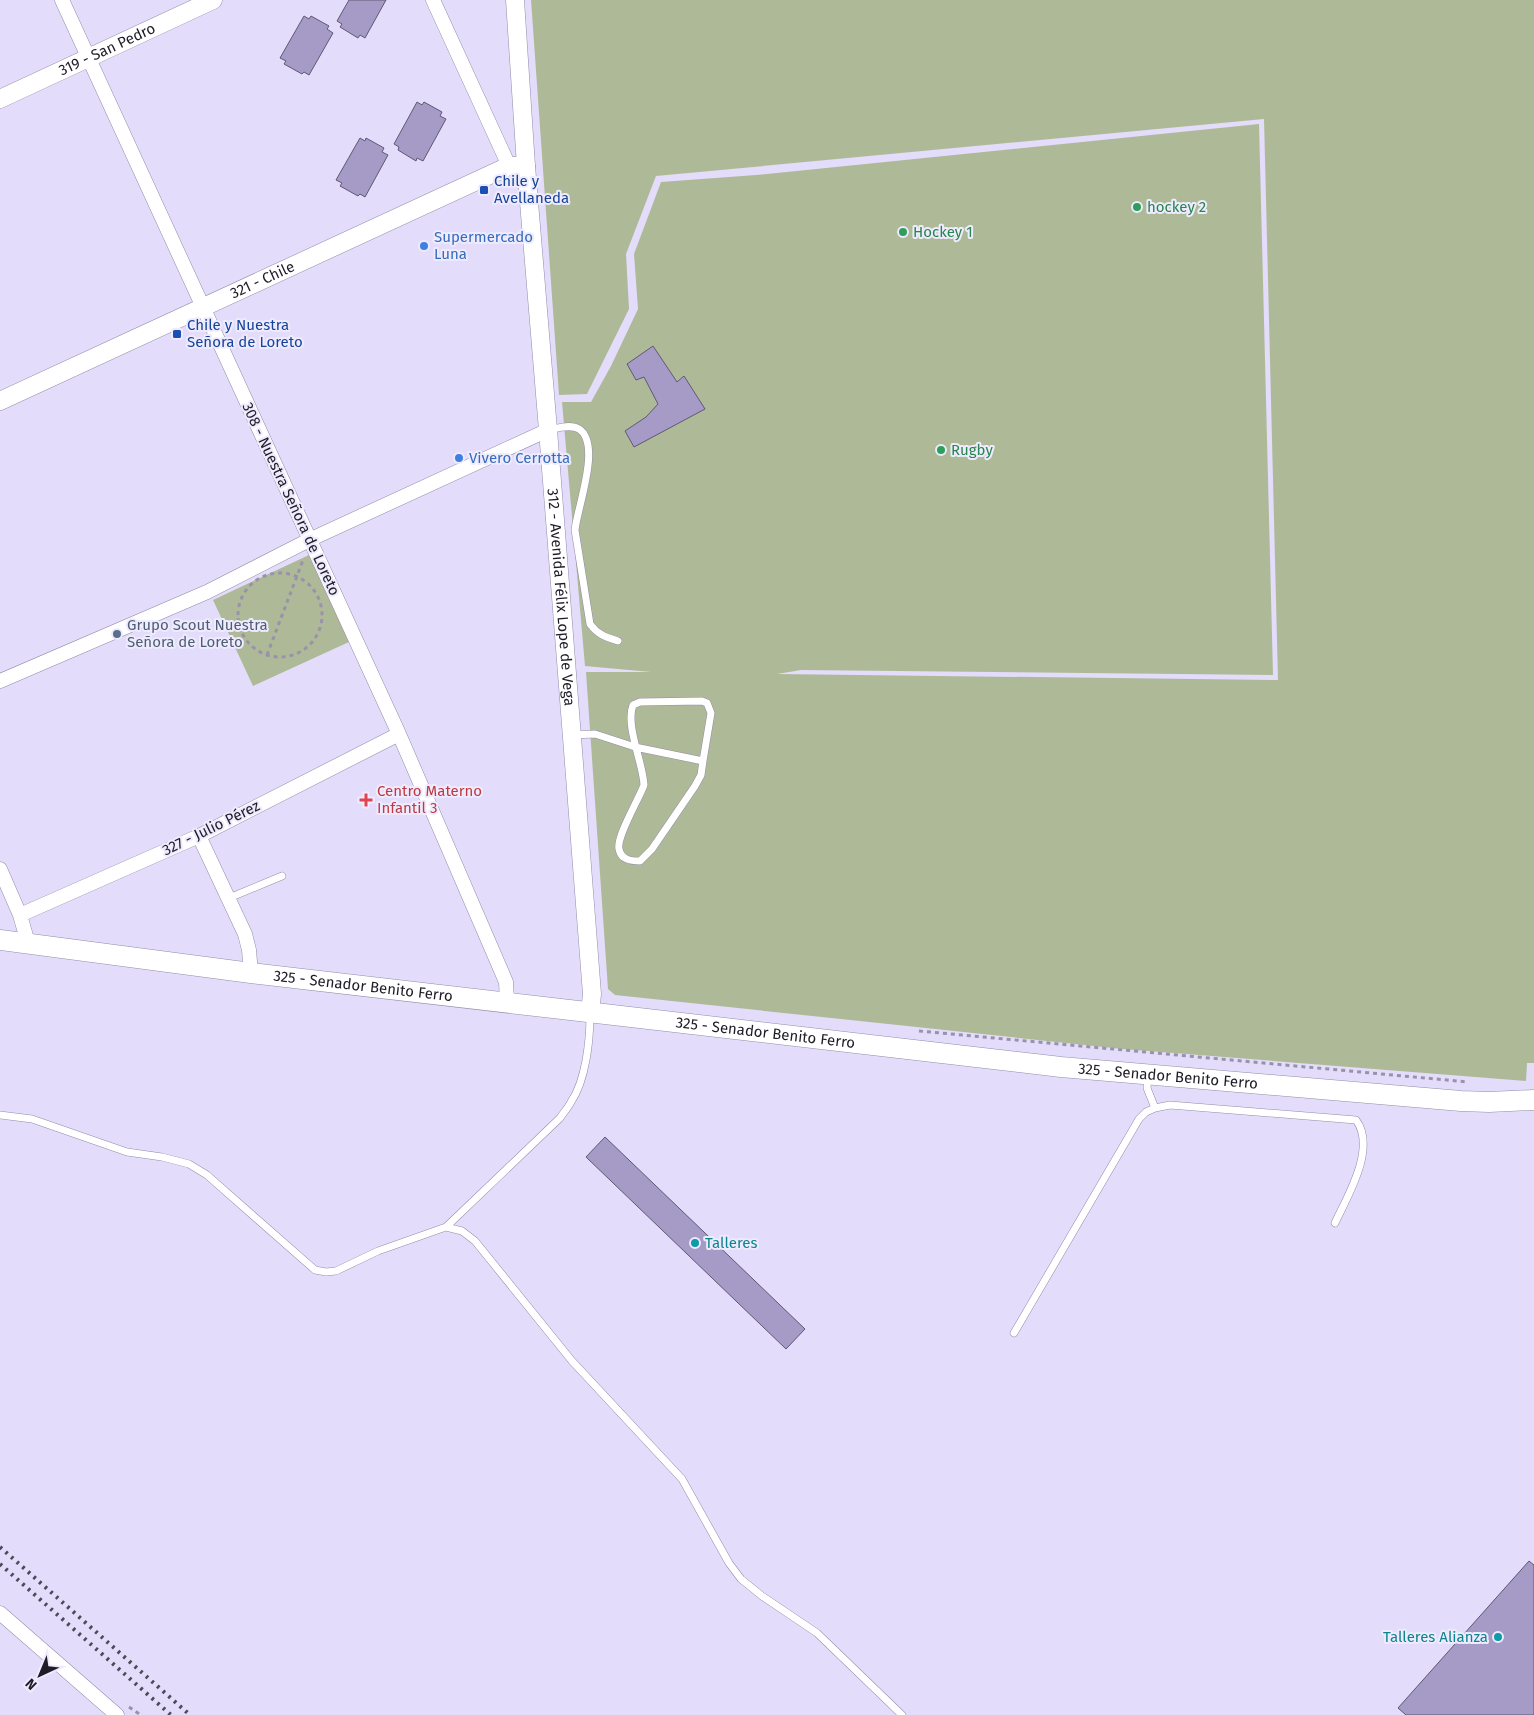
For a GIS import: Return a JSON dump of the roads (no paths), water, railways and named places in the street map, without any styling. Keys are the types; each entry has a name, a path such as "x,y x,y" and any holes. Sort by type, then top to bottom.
{"main road":[{"name":"325 - Senador Benito Ferro","path":"0,940 251,973 1061,1067 1461,1101 1534,1100"}],"street":[{"name":"308 - Nuestra Señora de Loreto","path":"62,0 399,734 506,982 507,1002"},
{"name":"319 - San Pedro","path":"0,98 213,0"},
{"path":"433,0 517,166"},
{"name":"312 - Avenida Félix Lope de Vega","path":"515,0 517,166 548,430 592,994 590,1013"},
{"name":"321 - Chile","path":"0,401 203,306 517,166"},
{"path":"0,682 207,592 309,540 548,430"},
{"name":"327 - Julio Pérez","path":"20,915 199,836 399,734"},
{"path":"199,836 245,934 249,950 251,973"},
{"path":"0,869 20,915 28,943"},
{"path":"0,1613 117,1715"}],"lane":[{"path":"548,430 566,427 578,428 585,435 589,448 589,459 575,530 590,624 601,636 618,641"},
{"path":"640,702 707,702 711,714 704,761 701,775 695,786 652,849 640,862 630,861 622,857 618,848 620,838 644,785 635,747 631,710 633,705 640,702"},
{"path":"572,735 595,734 635,747 704,761"},
{"path":"229,898 282,876"},
{"path":"0,1115 32,1119 127,1152 162,1157 189,1164 207,1175 315,1270 336,1271 378,1251 446,1227 560,1118 580,1086 590,1034 590,1013"},
{"path":"1148,1075 1147,1088 1155,1108"},
{"path":"1014,1333 1139,1119 1146,1112 1155,1108 1170,1105 1356,1120 1362,1133 1363,1152 1360,1168 1335,1223"},
{"path":"446,1227 462,1231 475,1241 572,1361 682,1479 729,1563 741,1579 762,1596 817,1633 902,1715"}],"railway":[{"path":"0,1547 190,1715"},
{"path":"0,1564 171,1715"}],"place":[{"name":"Chile y Avellaneda","path":"484,190"},
{"name":"hockey 2","path":"1137,207"},
{"name":"Hockey 1","path":"903,232"},
{"name":"Supermercado Luna","path":"424,246"},
{"name":"Chile y Nuestra Señora de Loreto","path":"177,334"},
{"name":"Rugby","path":"941,450"},
{"name":"Vivero Cerrotta","path":"459,458"},
{"name":"Grupo Scout Nuestra Señora de Loreto","path":"117,634"},
{"name":"Centro Materno Infantil 3","path":"366,800"},
{"name":"Talleres","path":"695,1243"},
{"name":"Talleres Alianza","path":"1498,1637"}]}
